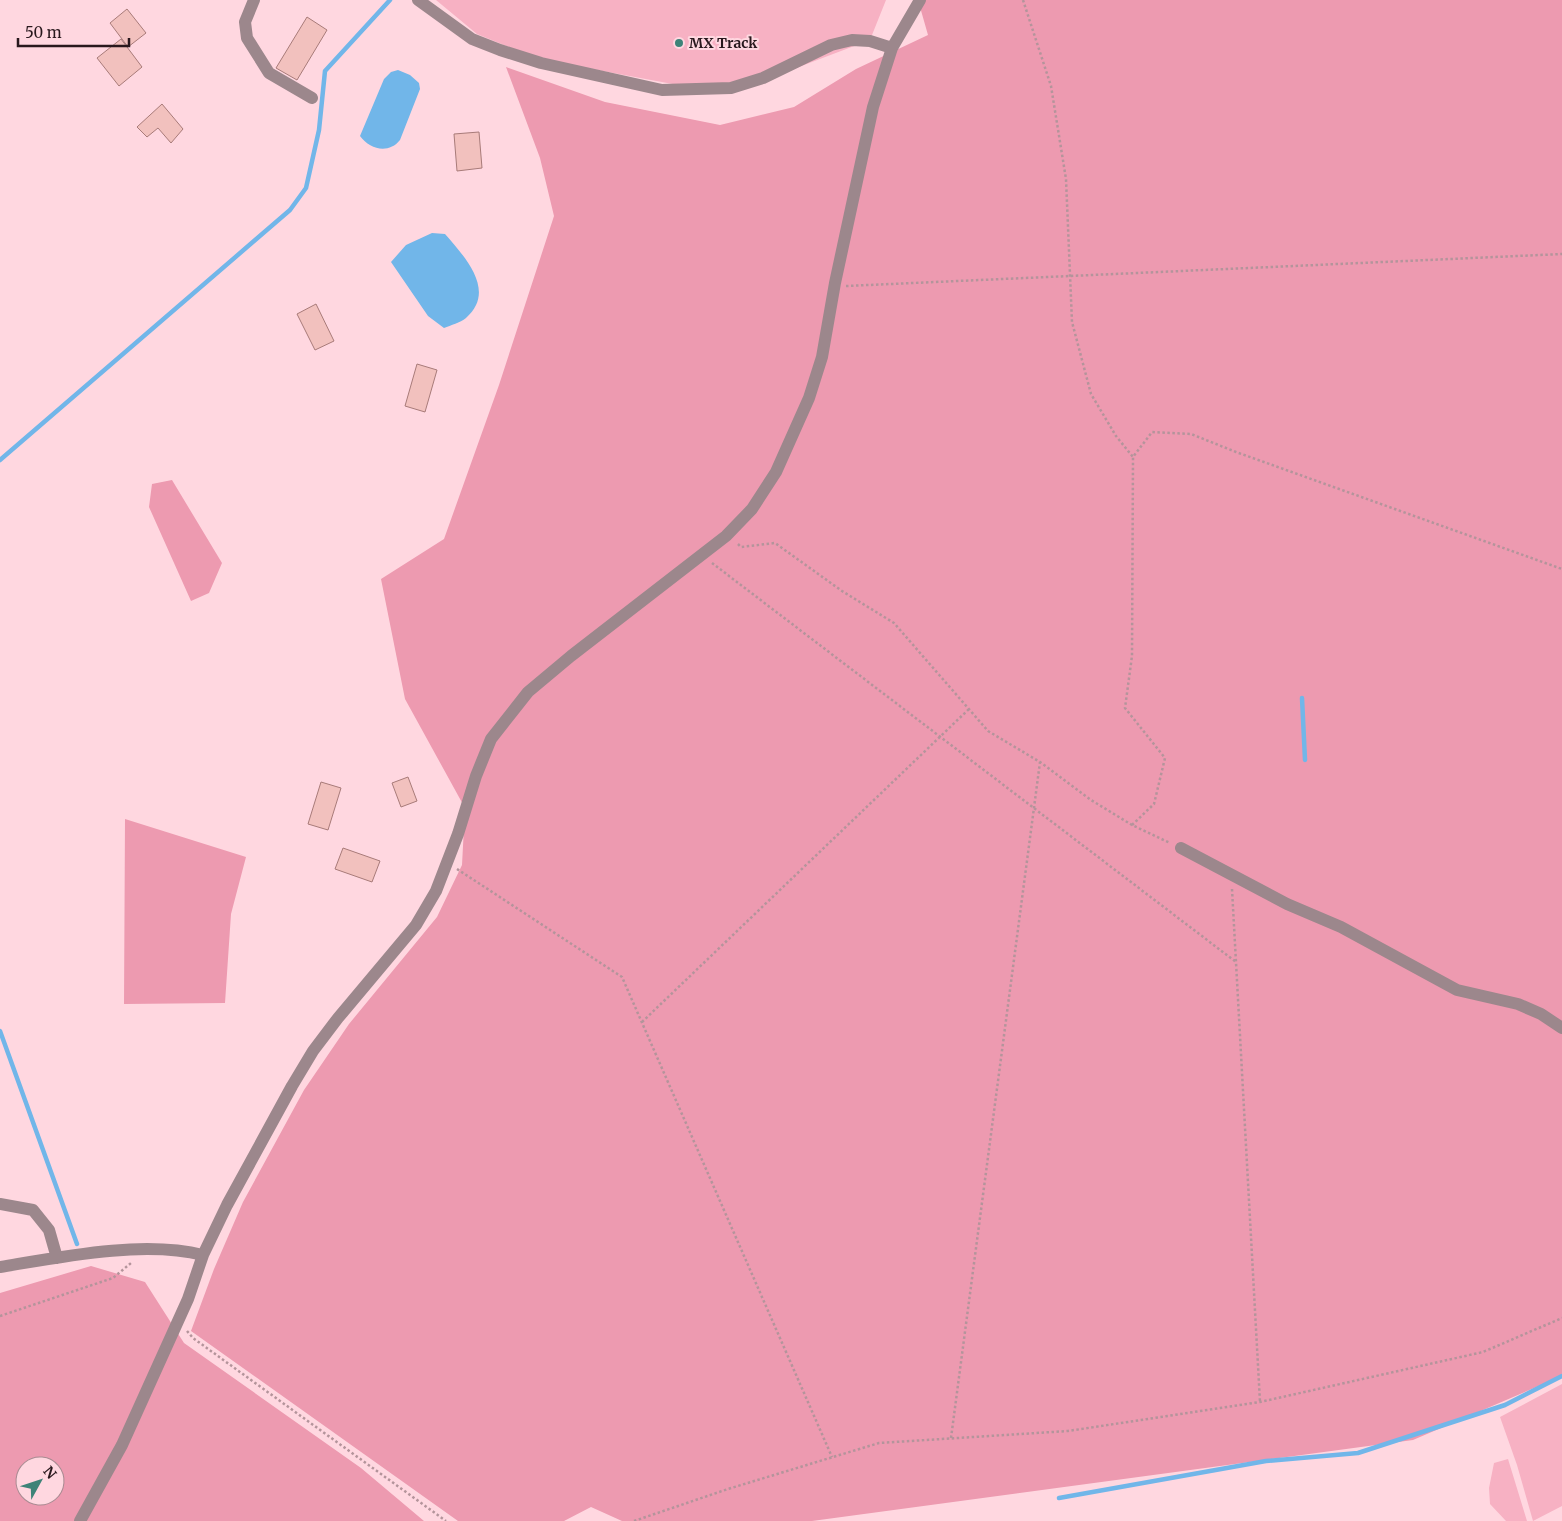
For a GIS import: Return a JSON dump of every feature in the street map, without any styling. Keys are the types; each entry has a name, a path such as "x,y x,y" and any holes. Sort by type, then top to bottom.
{"street":[{"path":"254,0 245,22 247,38 269,73 312,98"},
{"path":"418,0 472,39 500,50 541,63 662,90 731,88 762,78 831,45 852,40 870,42 892,48"},
{"path":"80,1521 122,1445 178,1322 203,1255 226,1205 313,1051 416,925 436,891 448,863 476,776 491,739 528,692 571,656 726,536 752,509 776,472 792,439 822,358 835,283 873,107 892,48 920,0"},
{"path":"1181,848 1287,904 1341,927 1457,990 1518,1004 1541,1014 1562,1028"},
{"path":"0,1204 33,1210 49,1230 57,1258"},
{"path":"0,1267 57,1258 146,1250 184,1250 203,1255"}],"path":[{"path":"1023,0 1052,95 1066,179 1072,322 1091,394 1133,457 1132,656 1124,708 1165,758 1154,804 1132,825"},
{"path":"835,283 850,287 1562,254"},
{"path":"1133,457 1152,432 1192,434 1236,452 1562,569"},
{"path":"726,536 741,547 775,543 842,591 894,623 988,731 1040,762 1091,800 1132,825 1181,848"},
{"path":"702,556 1236,962"},
{"path":"642,1022 969,709"},
{"path":"951,1438 1040,762"},
{"path":"448,863 622,976 832,1457"},
{"path":"1231,874 1260,1402"},
{"path":"0,1316 113,1278 146,1250"},
{"path":"634,1521 728,1489 879,1443 1068,1431 1260,1402 1483,1352 1562,1318"},
{"path":"178,1322 193,1338 446,1521"}],"shaded area":[{"name":"MX Track","path":"436,0 886,0 870,40 783,73 737,86 678,85 538,59 477,34"},
{"path":"918,0 1562,0 1562,1376 1413,1440 812,1521 622,1521 591,1507 564,1521 458,1521 191,1331 214,1269 243,1202 304,1090 349,1024 437,917 462,865 465,808 405,699 381,579 444,539 499,385 554,216 540,158 506,67 605,102 720,125 794,107 856,69 928,35"},
{"path":"172,480 222,563 209,593 191,601 149,507 152,484"},
{"path":"125,819 246,857 231,914 225,1003 124,1004"},
{"path":"91,1266 145,1282 184,1343 361,1468 424,1521 0,1521 0,1293"},
{"path":"1562,1384 1562,1506 1533,1521 1517,1465 1500,1417"},
{"path":"1508,1459 1527,1521 1506,1521 1490,1504 1489,1488 1494,1463"}],"water":[{"path":"398,70 410,75 419,83 420,89 400,140 385,149 374,147 360,136 384,79 391,72"},
{"path":"432,233 445,234 469,264 475,274 478,286 479,297 475,308 464,320 444,328 428,316 391,262 406,245"}],"building":[{"path":"127,9 146,33 128,47 110,23"},
{"path":"307,17 327,30 297,80 276,68"},
{"path":"121,39 142,67 119,86 97,58"},
{"path":"162,104 183,129 171,143 158,128 147,137 137,127"},
{"path":"479,132 482,168 457,171 454,134"},
{"path":"316,304 334,341 315,350 297,314"},
{"path":"417,364 437,370 425,412 405,406"},
{"path":"408,777 417,801 401,807 392,783"},
{"path":"321,782 341,788 328,830 308,824"},
{"path":"343,848 380,861 372,882 335,869"}],"waterway":[{"path":"0,460 290,210 306,188 319,130 325,71 390,0"},
{"path":"1302,698 1305,760"},
{"path":"0,1031 77,1244"},
{"path":"1059,1498 1266,1461 1358,1453 1505,1405 1562,1376"}],"place":[{"name":"MX Track","path":"679,43"}]}
